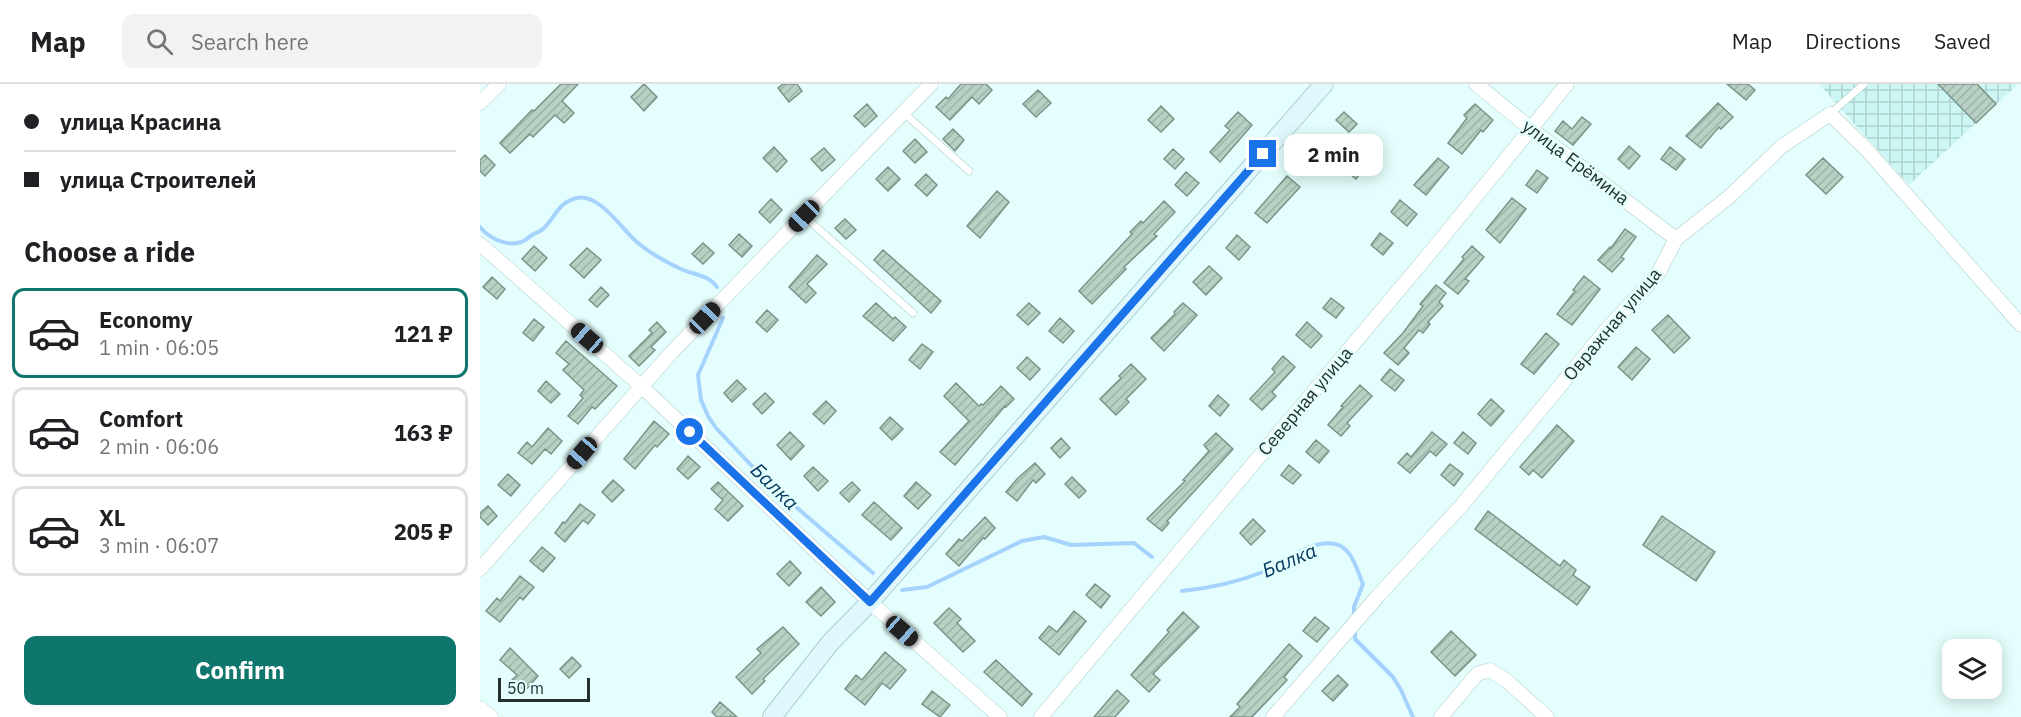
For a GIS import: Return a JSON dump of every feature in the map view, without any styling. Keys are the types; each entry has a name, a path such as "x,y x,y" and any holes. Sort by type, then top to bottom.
{"street":[{"path":"480,104 499,84"},
{"path":"480,569 672,351 930,84"},
{"path":"772,717 830,643 870,602 1324,84"},
{"name":"улица Ерёмина","path":"1476,84 1676,239"},
{"name":"Северная улица","path":"1041,717 1434,248 1567,84"},
{"path":"1830,114 1866,150 2021,324"},
{"name":"Овражная улица","path":"1273,717 1378,596 1462,505 1607,329 1658,274 1676,239 1729,197 1781,147 1830,114"},
{"path":"480,244 641,386 870,602 1000,717"},
{"path":"1441,717 1477,674 1490,670 1507,681 1547,717"},
{"path":"480,708 491,717"}],"lane":[{"path":"1830,114 1864,84"},
{"path":"904,113 969,171"},
{"path":"804,216 913,313"}],"shaded area":[{"path":"1819,84 2018,84 1909,185"}],"building":[{"path":"561,84 578,84 562,101 574,113 564,123 555,115 533,137 530,134 510,153 500,143"},
{"path":"644,84 657,97 644,111 631,97"},
{"path":"783,84 797,84 802,91 789,102 778,88"},
{"path":"961,84 986,84 992,90 979,104 972,97 950,120 936,107 946,97 948,99"},
{"path":"1727,84 1748,84 1755,90 1746,100"},
{"path":"1938,84 1977,84 1996,104 1976,123"},
{"path":"1038,90 1051,103 1036,117 1023,104"},
{"path":"1718,103 1733,117 1721,129 1719,127 1701,148 1686,136"},
{"path":"867,104 877,116 865,127 854,116"},
{"path":"1475,104 1493,120 1483,132 1481,130 1462,154 1448,143 1467,118 1464,115"},
{"path":"1161,106 1174,119 1161,132 1148,120"},
{"path":"1238,112 1252,125 1220,162 1210,152 1230,130 1225,126"},
{"path":"1344,112 1357,124 1349,132 1336,120"},
{"path":"1582,117 1591,124 1573,145 1555,131 1563,121 1572,129"},
{"path":"953,129 964,140 955,151 943,139"},
{"path":"915,139 927,152 915,163 903,151"},
{"path":"1353,141 1373,156 1356,179 1336,163"},
{"path":"1313,144 1326,156 1316,167 1303,155"},
{"path":"1629,146 1640,156 1629,169 1618,159"},
{"path":"774,147 787,161 777,172 763,158"},
{"path":"1670,147 1685,159 1676,170 1661,159"},
{"path":"824,148 835,160 822,171 811,159"},
{"path":"1173,149 1184,159 1175,169 1164,159"},
{"path":"485,155 495,165 485,176 480,171 480,160"},
{"path":"1438,158 1449,167 1426,195 1414,185"},
{"path":"1823,158 1843,177 1826,194 1806,175"},
{"path":"888,167 900,179 888,191 876,179"},
{"path":"1537,170 1548,178 1537,193 1526,185"},
{"path":"1186,172 1199,183 1187,196 1175,185"},
{"path":"926,174 937,185 927,196 915,185"},
{"path":"1287,176 1300,187 1267,223 1255,213"},
{"path":"997,191 1009,202 980,238 967,226"},
{"path":"1512,198 1526,209 1500,243 1486,230"},
{"path":"771,199 782,210 770,223 759,212"},
{"path":"1400,200 1417,214 1407,226 1391,212"},
{"path":"1164,201 1175,212 1154,234 1157,236 1124,267 1126,269 1092,304 1079,291 1132,234 1130,232 1141,221 1143,223"},
{"path":"845,219 856,230 846,239 835,228"},
{"path":"1625,229 1636,237 1621,257 1624,259 1612,272 1598,260 1611,248"},
{"path":"1380,233 1393,243 1383,255 1371,245"},
{"path":"739,234 752,246 742,257 729,245"},
{"path":"1237,235 1250,247 1239,260 1226,248"},
{"path":"703,243 714,253 703,264 692,254"},
{"path":"534,246 547,258 535,271 522,259"},
{"path":"1472,246 1484,257 1465,279 1469,281 1458,294 1444,283"},
{"path":"587,248 601,260 584,278 570,265"},
{"path":"883,250 941,301 931,313 874,260"},
{"path":"817,255 827,264 807,284 816,293 806,303 789,287"},
{"path":"1209,266 1222,278 1206,295 1193,282"},
{"path":"1584,276 1600,289 1572,325 1557,314"},
{"path":"492,277 505,289 497,299 483,287"},
{"path":"1436,285 1446,293 1439,302 1443,306 1428,322 1430,324 1423,333 1419,330 1404,348 1409,353 1398,365 1384,353 1403,333 1423,306 1420,304"},
{"path":"601,287 609,295 597,307 589,300"},
{"path":"1331,298 1344,308 1336,318 1323,308"},
{"path":"876,303 893,319 895,317 906,327 893,341 863,316"},
{"path":"1029,303 1040,313 1028,325 1017,315"},
{"path":"1183,303 1197,315 1164,351 1151,338"},
{"path":"767,310 778,320 767,332 756,322"},
{"path":"1668,315 1690,338 1674,353 1652,330"},
{"path":"1060,318 1074,331 1063,343 1049,331"},
{"path":"534,319 544,327 533,341 523,333"},
{"path":"657,322 666,332 651,347 655,350 639,366 629,356 652,333 649,330"},
{"path":"1307,322 1322,336 1311,348 1296,335"},
{"path":"1546,333 1559,344 1534,374 1521,364"},
{"path":"566,341 617,386 595,409 592,407 578,424 568,416 583,398 580,395 584,390 563,370 569,364 556,353"},
{"path":"922,344 933,352 920,369 909,360"},
{"path":"1636,347 1650,359 1632,380 1618,367"},
{"path":"1283,356 1295,367 1272,392 1276,396 1262,410 1250,399 1275,372 1272,369"},
{"path":"1027,357 1040,369 1030,380 1017,368"},
{"path":"1131,364 1146,379 1126,399 1129,402 1116,415 1100,399"},
{"path":"1390,369 1404,380 1395,391 1381,380"},
{"path":"737,380 746,389 732,402 724,393"},
{"path":"546,381 560,394 551,403 538,391"},
{"path":"956,383 979,406 983,405 1001,386 1014,399 1005,406 955,465 940,452 969,421 944,396"},
{"path":"1360,385 1372,396 1347,423 1350,426 1341,436 1328,425"},
{"path":"765,393 774,402 762,414 753,404"},
{"path":"1218,395 1229,405 1220,416 1209,406"},
{"path":"1491,399 1504,411 1491,426 1478,414"},
{"path":"826,401 836,411 824,424 813,414"},
{"path":"890,417 903,429 892,440 880,428"},
{"path":"654,421 669,434 657,447 655,445 635,469 624,459"},
{"path":"1557,425 1574,441 1542,478 1533,470 1529,475 1520,467"},
{"path":"548,428 562,441 551,454 545,449 532,464 518,453 527,442 532,447"},
{"path":"790,432 804,446 791,460 777,445"},
{"path":"1432,432 1447,444 1436,456 1430,451 1410,473 1398,463 1407,453 1411,457"},
{"path":"1463,432 1476,443 1468,454 1454,443"},
{"path":"1216,433 1233,449 1167,521 1169,523 1162,531 1147,519 1185,481 1183,480 1209,451 1204,445"},
{"path":"1061,438 1070,448 1060,458 1051,448"},
{"path":"1316,440 1329,451 1319,463 1306,452"},
{"path":"688,456 700,467 688,479 677,469"},
{"path":"1035,463 1045,474 1036,483 1033,480 1017,501 1006,492"},
{"path":"1450,464 1463,474 1454,486 1441,475"},
{"path":"1289,465 1301,475 1293,484 1281,475"},
{"path":"813,467 828,481 818,491 804,476"},
{"path":"508,474 520,485 511,496 498,485"},
{"path":"1072,477 1086,491 1079,498 1065,484"},
{"path":"613,480 624,490 612,502 602,492"},
{"path":"718,482 743,506 728,521 715,509 723,500 711,489"},
{"path":"852,482 860,490 849,502 840,493"},
{"path":"916,482 931,495 918,509 904,496"},
{"path":"874,502 902,528 891,540 862,515"},
{"path":"580,504 595,515 588,524 583,520 565,542 555,533"},
{"path":"488,506 497,516 488,525 480,517 480,513"},
{"path":"1488,511 1560,566 1564,560 1576,570 1573,575 1590,587 1577,605 1475,529"},
{"path":"1662,516 1715,552 1696,581 1643,545"},
{"path":"985,517 995,528 985,539 983,538 959,566 946,554 959,539 962,541"},
{"path":"1253,519 1265,531 1251,545 1240,533"},
{"path":"542,547 555,558 543,572 530,561"},
{"path":"790,561 801,573 789,586 777,574"},
{"path":"520,576 534,587 523,600 520,597 500,622 486,611 497,598 500,601"},
{"path":"1095,584 1110,596 1101,608 1086,595"},
{"path":"821,587 835,602 821,616 806,602"},
{"path":"949,608 961,619 957,623 975,641 963,652 934,623"},
{"path":"1074,611 1086,621 1059,655 1039,638 1049,626 1057,632"},
{"path":"1183,612 1199,627 1153,674 1160,680 1149,692 1131,675 1169,632 1167,630"},
{"path":"1315,617 1329,628 1317,642 1303,631"},
{"path":"783,627 799,644 763,679 765,681 752,694 736,677 761,653 757,649"},
{"path":"1451,631 1476,655 1455,676 1431,652"},
{"path":"1289,644 1302,656 1284,677 1287,680 1252,717 1230,717 1240,707 1237,704"},
{"path":"510,648 538,676 525,691 512,680 517,675 500,660"},
{"path":"885,652 906,670 890,689 882,683 865,705 845,689 856,675 862,680"},
{"path":"572,657 581,666 569,678 560,669"},
{"path":"996,660 1032,694 1022,706 984,672"},
{"path":"1338,675 1348,685 1333,701 1322,691"},
{"path":"1117,690 1129,701 1115,717 1094,717"},
{"path":"932,691 950,705 940,717 922,704"},
{"path":"720,702 737,717 717,717 712,712"}],"waterway":[{"path":"480,227 488,235 498,240 510,243 521,242 543,229 565,203 577,198 586,198 611,214 648,251 681,269 706,278 717,287"},
{"name":"Балка","path":"723,318 698,375 701,400 708,416 716,428 768,483 873,573"},
{"name":"Балка","path":"902,590 927,587 1022,541 1044,537 1071,545 1134,543 1152,557"},
{"name":"Балка","path":"1182,591 1213,587 1243,579 1263,572 1307,548 1326,543 1335,544 1341,546 1350,555 1363,584 1354,607 1354,617"},
{"name":"Балка","path":"1355,630 1355,639 1393,677 1413,717"}],"route":[{"path":"690,432 870,602 1263,154"}]}
